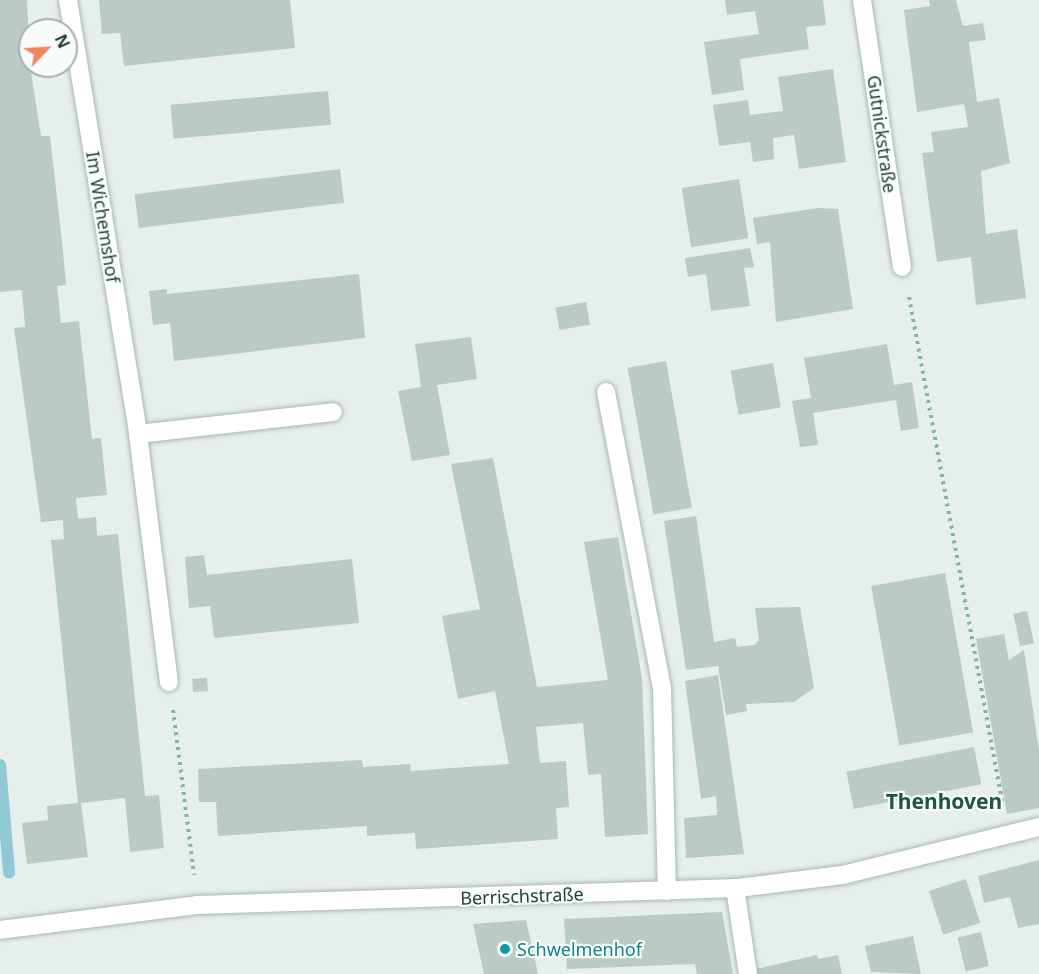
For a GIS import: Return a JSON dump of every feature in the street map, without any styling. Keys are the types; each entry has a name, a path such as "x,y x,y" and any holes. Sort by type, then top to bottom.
{"street":[{"name":"Im Wichemshof","path":"68,0 138,434 169,682"},
{"name":"Gutnickstraße","path":"862,0 902,267"},
{"path":"606,392 662,688 667,891"},
{"path":"138,434 333,412"},
{"name":"Berrischstraße","path":"0,930 197,905 735,888 842,875 1039,827"},
{"path":"735,888 748,974"}],"path":[{"path":"902,267 1008,835"},
{"path":"169,682 188,796 197,905"}],"building":[{"path":"0,0 27,0 28,18 18,18 18,78 32,78 41,136 50,136 66,285 57,286 61,323 79,321 92,439 101,438 107,495 76,498 78,519 96,517 97,536 118,534 145,796 159,795 164,848 130,852 125,798 81,803 88,857 27,864 22,823 48,820 47,806 78,803 51,540 64,539 63,520 41,522 14,328 25,327 22,290 0,292"},
{"path":"99,0 290,0 295,48 124,66 120,33 102,34"},
{"path":"725,0 823,0 826,25 806,27 809,49 740,59 744,90 712,95 704,42 759,34 755,11 727,15"},
{"path":"929,0 956,0 963,26 983,23 986,40 969,42 977,102 999,98 1010,163 981,171 986,234 1017,229 1026,298 976,305 971,257 937,262 922,153 934,152 931,132 968,127 964,104 917,112 904,10 930,6"},
{"path":"833,69 846,162 799,169 794,135 773,138 774,159 753,162 750,142 719,146 713,105 748,100 750,115 783,111 778,77"},
{"path":"328,91 331,125 174,139 171,105"},
{"path":"340,169 344,203 139,228 135,194"},
{"path":"739,179 748,238 691,247 682,188"},
{"path":"818,208 838,209 853,309 776,322 770,242 757,244 753,218"},
{"path":"750,248 754,267 744,268 750,306 711,311 706,274 688,277 685,258"},
{"path":"359,274 365,338 174,361 170,323 153,325 149,291 167,289 167,294"},
{"path":"586,302 590,325 559,330 555,307"},
{"path":"471,337 477,379 437,385 450,455 412,461 398,391 421,387 415,344"},
{"path":"887,344 894,385 912,382 919,428 901,431 896,400 813,413 818,445 800,447 792,401 811,398 804,358"},
{"path":"666,361 692,508 653,515 628,368"},
{"path":"773,363 781,407 738,415 731,370"},
{"path":"493,458 537,687 608,680 584,542 618,537 642,678 648,834 605,837 601,774 588,775 583,723 536,727 540,763 566,761 569,807 556,808 558,839 416,849 415,833 367,836 367,826 218,836 216,802 199,802 198,769 362,760 363,767 410,764 411,771 509,764 495,691 458,699 442,616 480,609 451,464"},
{"path":"696,516 714,642 735,638 737,647 754,645 759,640 755,608 800,607 814,688 794,702 746,704 747,711 726,715 718,666 686,670 664,521"},
{"path":"204,555 207,575 352,559 359,623 214,638 210,606 189,608 185,557"},
{"path":"945,573 973,733 899,746 871,586"},
{"path":"1027,611 1034,643 1020,646 1013,614"},
{"path":"1004,634 1009,660 1024,650 1039,750 1039,808 1007,814 976,639"},
{"path":"718,675 744,854 686,858 684,818 717,815 716,796 701,799 685,681"},
{"path":"207,678 208,691 193,692 192,679"},
{"path":"974,747 981,784 854,809 846,772"},
{"path":"1039,860 1039,924 1018,928 1010,897 984,903 978,876"},
{"path":"966,879 980,923 943,935 929,891"},
{"path":"722,912 733,974 697,974 695,964 567,969 564,919"},
{"name":"Schwelmenhof","path":"526,920 538,974 484,974 473,924"},
{"path":"981,932 989,966 965,972 958,937"},
{"path":"913,936 921,974 871,972 865,946"},
{"path":"817,955 818,959 838,955 842,974 758,974 756,969"}],"waterway":[{"path":"0,765 9,873"}],"place":[{"name":"Schwelmenhof","path":"505,949"}],"district":[{"name":"Thenhoven","path":"944,801"}]}
